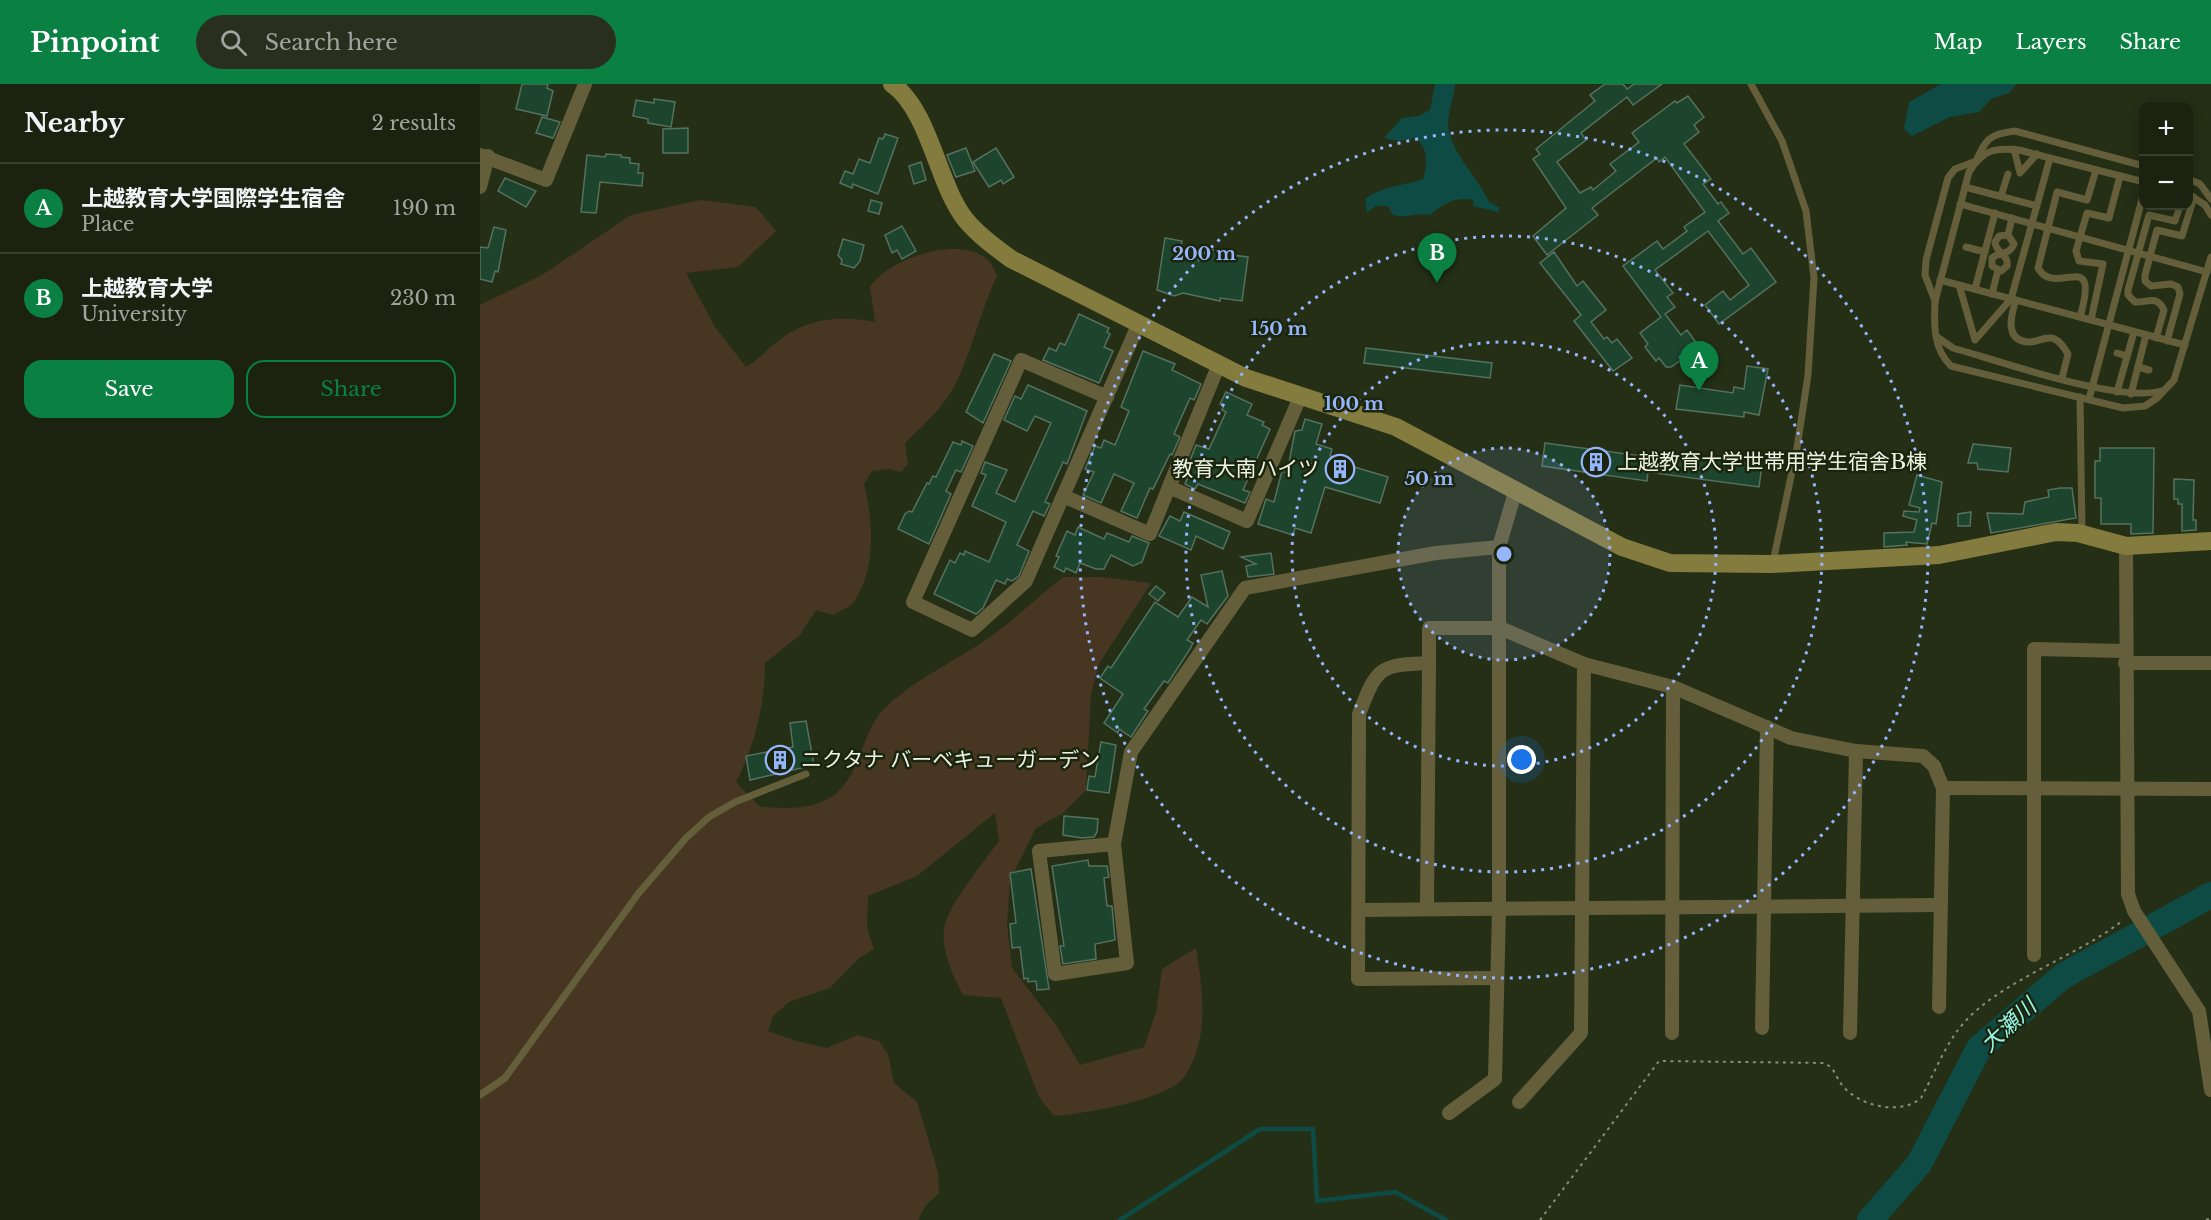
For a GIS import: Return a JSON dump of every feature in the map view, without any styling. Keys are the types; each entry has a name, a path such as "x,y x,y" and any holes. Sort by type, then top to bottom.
{"street":[{"path":"480,187 484,155 546,180 585,84"},
{"path":"892,84 909,102 965,218 986,239 1020,264 1246,378 1396,427 1516,489 1622,548 1645,556 1670,563 1772,564 1939,555 2056,532 2082,534 2126,546 2211,541"},
{"path":"1107,397 1022,360 913,602 972,630 1026,581 1107,397 1139,323"},
{"path":"1063,496 1150,534 1219,364"},
{"path":"1169,487 1247,521 1300,397"},
{"path":"1449,1113 1495,1079 1499,909 1498,547 1516,489"},
{"path":"2126,546 2128,894 2134,911 2199,1011 2211,1090"},
{"path":"1114,844 1040,851 1054,974 1127,963 1114,844 1131,752 1245,588 1436,553 1498,547"},
{"path":"1427,909 1429,628 1500,628 1584,664 1673,687 1791,738 1856,751 1923,756 1934,766 1943,788 1939,1007"},
{"path":"2034,955 2034,649 2211,663"},
{"path":"1429,663 1396,664 1383,669 1375,678 1359,714 1358,979 1497,978"},
{"path":"1519,1102 1581,1033 1584,664"},
{"path":"1672,1033 1673,687"},
{"path":"1762,1028 1762,907 1767,727"},
{"path":"1850,1033 1856,751"},
{"path":"1943,788 2033,786 2211,789"},
{"path":"1360,910 1940,905"}],"lane":[{"path":"1752,84 1782,141 1806,211 1814,278 1806,385 1797,448 1772,564"},
{"path":"2139,165 2015,131 1999,133 1986,140 1969,172 1935,301 1936,337 1941,357 1951,366 2123,408 2145,406 2174,380 2211,257"},
{"path":"1935,301 1925,275 1926,260 1948,178 1955,169 1976,161 2000,147 2037,154 2139,181"},
{"path":"2014,149 2020,173 2037,154"},
{"path":"2050,158 2013,299 2010,319 2011,331 2018,340 2029,343 2051,338 2061,343 2068,354 2062,378"},
{"path":"2080,317 2087,292 2085,283 2079,277 2071,275 2057,280 2048,279 2038,268 2057,192 2087,200 2096,170"},
{"path":"2001,196 2008,174"},
{"path":"2091,320 2103,264 2079,261 2075,257 2087,213 2109,218 2120,176"},
{"path":"2193,181 2200,184 2211,199"},
{"path":"1965,187 2037,206"},
{"path":"2193,196 2205,205 2211,214"},
{"path":"1960,204 2207,272"},
{"path":"2089,399 2139,210"},
{"path":"2156,338 2164,310 2161,304 2151,299 2135,302 2128,295 2149,215 2175,221 2179,210"},
{"path":"2167,341 2180,294 2178,287 2171,284 2158,287 2145,281 2157,230 2182,236 2188,210"},
{"path":"1974,289 1995,213"},
{"path":"2007,236 2012,218"},
{"path":"1992,294 1998,270 1991,262 1996,254 2001,253 2009,251 2014,244 2007,236 2000,236 1995,242 2001,253"},
{"path":"1966,248 1985,252"},
{"path":"1940,280 2185,345"},
{"path":"1959,285 1975,340 2013,299"},
{"path":"2117,392 2134,332"},
{"path":"2131,394 2146,335"},
{"path":"1936,337 1953,348 2117,392 2131,394 2163,391"},
{"path":"2116,353 2127,356"},
{"path":"2138,367 2149,370"},
{"path":"2080,397 2082,534"},
{"path":"480,1095 505,1078 638,894 686,838 709,817 735,802 806,774"}],"path":[{"path":"1540,1220 1659,1061 1825,1063 1834,1069 1843,1086 1863,1101 1890,1108 1912,1106 1921,1098 1959,1029 1994,996 2099,939 2134,911"},
{"path":"2206,1220 2211,1218"}],"shaded area":[{"path":"701,200 756,207 776,231 738,267 686,273 715,327 746,367 782,338 804,326 839,319 875,322 870,287 892,267 908,259 925,253 961,249 976,253 988,260 997,276 958,379 935,414 905,443 908,464 901,472 890,469 872,471 864,484 871,529 871,545 866,576 861,590 853,603 833,615 816,610 800,635 765,663 758,724 749,754 736,782 760,807 798,807 825,800 834,795 851,775 871,727 887,706 925,677 993,635 1063,577 1101,577 1151,583 1099,664 1091,694 1086,790 1062,814 1036,828 1010,880 1007,924 1012,968 1056,1025 1080,1065 1144,1047 1156,1012 1162,969 1196,948 1202,998 1198,1047 1184,1077 1161,1093 1103,1109 1054,1116 1039,1097 1001,998 963,995 945,951 944,933 948,915 969,881 999,841 995,813 917,876 868,896 867,928 874,949 858,959 830,988 789,1002 773,1016 768,1031 796,1041 827,1048 858,1035 879,1041 888,1054 894,1083 917,1102 938,1172 939,1193 925,1206 918,1220 480,1220 480,305 542,275 631,215"}],"water":[{"path":"1435,84 1455,84 1448,122 1449,133 1458,153 1489,202 1500,208 1498,212 1473,206 1473,200 1461,199 1450,202 1430,215 1393,215 1388,206 1376,206 1367,213 1365,199 1386,189 1423,179 1426,157 1420,142 1416,138 1398,141 1384,138 1402,118 1419,116 1430,110"},
{"path":"1941,84 2017,84 2009,93 1991,99 1979,112 1950,117 1912,136 1904,129 1909,102"}],"building":[{"path":"522,84 548,84 547,88 553,91 547,116 516,109"},
{"path":"1605,84 1623,84 1627,89 1634,84 1662,84 1633,105 1627,97 1581,133 1586,140 1557,162 1580,193 1591,187 1593,190 1616,171 1610,164 1639,142 1632,133 1675,101 1677,103 1688,96 1704,117 1694,125 1699,132 1684,144 1711,179 1703,184 1718,204 1721,202 1729,213 1718,221 1743,254 1751,248 1776,282 1719,324 1705,305 1723,291 1730,300 1749,285 1708,231 1655,270 1673,293 1667,297 1675,307 1665,314 1681,335 1687,330 1695,341 1679,357 1681,360 1671,367 1666,367 1659,358 1656,361 1645,347 1648,344 1640,333 1661,317 1623,266 1657,241 1663,249 1687,231 1684,227 1705,212 1665,157 1659,162 1657,158 1592,208 1598,215 1547,255 1533,236 1566,208 1533,159 1540,154 1536,149 1595,101 1590,95"},
{"path":"654,99 675,102 671,127 648,123 648,119 633,116 636,100 654,103"},
{"path":"542,117 560,122 553,138 536,133"},
{"path":"688,128 688,153 663,153 663,129"},
{"path":"885,134 898,138 878,194 853,184 852,188 840,183 845,171 853,174 859,159 870,163 879,138 883,139"},
{"path":"966,148 975,171 956,177 947,155"},
{"path":"996,148 1014,177 1003,184 1001,180 989,187 973,162"},
{"path":"606,154 621,155 621,157 630,158 630,163 639,164 638,173 643,173 642,186 600,182 596,213 581,212 587,155 605,157"},
{"path":"921,162 926,180 914,184 909,166"},
{"path":"505,178 536,191 526,207 498,191"},
{"path":"871,200 882,203 879,214 868,211"},
{"path":"902,226 916,251 902,259 897,250 892,253 885,235"},
{"path":"494,227 506,230 498,272 495,271 492,282 480,279 480,247 488,248"},
{"path":"1165,238 1182,241 1181,247 1226,251 1225,254 1248,257 1242,301 1220,298 1220,301 1183,293 1174,296 1157,290"},
{"path":"843,239 864,245 860,261 854,268 841,264 842,260 838,255"},
{"path":"1554,252 1577,286 1583,281 1606,310 1591,322 1604,339 1607,337 1612,343 1617,339 1632,358 1613,371 1574,321 1581,315 1540,263"},
{"path":"1079,314 1109,328 1107,332 1110,334 1104,347 1113,351 1099,383 1043,360 1049,348 1056,351 1060,343 1065,345"},
{"path":"1366,348 1492,363 1490,378 1364,363"},
{"path":"1143,351 1175,364 1172,370 1201,384 1194,400 1190,398 1174,434 1180,437 1172,455 1170,454 1153,489 1150,488 1137,518 1121,511 1134,483 1114,474 1101,503 1083,495 1094,472 1085,469 1095,446 1101,448 1104,440 1115,445 1129,411 1121,407"},
{"path":"994,354 1011,361 983,423 966,412"},
{"path":"1747,366 1768,369 1759,415 1744,412 1744,417 1676,409 1680,385 1733,393 1734,387 1744,389"},
{"path":"1028,385 1087,411 1067,464 1063,462 1045,502 1050,504 1044,516 1033,511 1017,545 1029,551 1019,576 1012,581 1007,579 1005,584 996,580 983,608 976,614 934,594 950,560 955,563 960,553 964,555 965,551 989,562 1006,522 972,506 986,475 981,473 985,462 1007,470 996,493 1015,502 1051,423 1035,416 1027,431 1004,420 1015,396 1021,399"},
{"path":"1226,392 1252,404 1247,415 1264,422 1262,425 1270,429 1243,490 1250,492 1245,503 1198,484 1195,489 1185,484 1193,465 1189,463 1196,445 1209,449 1226,412 1222,410 1224,405 1220,404"},
{"path":"1305,419 1322,424 1316,444 1332,449 1330,456 1335,457 1334,461 1388,477 1380,503 1325,487 1311,533 1295,528 1293,535 1258,524 1266,499 1274,502 1282,471 1287,473 1295,431 1302,430"},
{"path":"962,441 973,446 961,472 956,470 946,491 951,494 929,544 898,529 905,514 912,512 927,483 929,484 933,476 936,477 953,442 961,445"},
{"path":"1545,443 1663,459 1664,452 1762,465 1759,487 1648,472 1647,481 1542,466"},
{"path":"1973,444 2011,448 2008,472 1978,469 1977,463 1968,463"},
{"path":"2100,448 2154,448 2153,533 2131,534 2131,524 2101,524 2101,498 2095,498 2095,461 2100,461"},
{"path":"1917,475 1942,482 1936,524 1932,523 1927,544 1906,542 1907,545 1884,547 1884,533 1914,532 1917,520 1903,516 1904,511 1919,512 1920,508 1909,505"},
{"path":"2174,479 2194,480 2193,520 2196,520 2196,530 2182,531 2182,504 2178,504 2178,499 2174,499"},
{"path":"2072,488 2076,518 1991,533 1987,513 2023,514 2025,502 2049,497 2048,490"},
{"path":"1184,512 1230,532 1223,549 1196,536 1191,550 1159,536 1170,516 1180,521"},
{"path":"1971,512 1970,526 1958,526 1958,514"},
{"path":"1078,527 1104,539 1107,533 1129,542 1132,536 1149,543 1142,562 1133,566 1111,555 1104,569 1096,569 1080,563 1076,573 1066,568 1064,572 1054,567 1059,557 1056,556 1067,531 1075,535"},
{"path":"1271,553 1274,574 1248,577 1246,566 1256,564 1241,557"},
{"path":"1222,571 1228,596 1207,624 1201,620 1187,640 1193,643 1190,649 1168,683 1164,681 1144,709 1148,711 1131,737 1119,729 1118,733 1104,723 1123,694 1100,678 1108,666 1111,668 1155,602 1178,617 1192,597 1208,607 1201,575"},
{"path":"1156,586 1165,593 1158,601 1149,594"},
{"name":"ニクタナ バーベキューガーデン","path":"806,721 814,765 750,780 746,756 793,747 790,723"},
{"path":"1101,742 1116,745 1109,793 1087,790 1089,776 1095,777"},
{"path":"1064,816 1098,819 1097,832 1094,837 1063,835"},
{"path":"1088,860 1089,866 1107,866 1109,877 1104,878 1107,906 1112,906 1115,940 1095,944 1096,959 1063,964 1060,946 1064,946 1052,866"},
{"path":"1031,869 1049,989 1037,990 1036,981 1028,982 1028,978 1024,979 1020,947 1012,948 1010,924 1016,923 1010,873"}],"waterway":[{"name":"大瀬川","path":"1870,1220 1919,1164 1979,1048 2063,976 2211,895"},
{"path":"1120,1220 1260,1129 1313,1129 1317,1201 1395,1192 1446,1220"}],"place":[{"name":"上越教育大学","path":"1437,283"},
{"name":"上越教育大学国際学生宿舎","path":"1699,391"},
{"name":"上越教育大学世帯用学生宿舎B棟","path":"1596,462"},
{"name":"教育大南ハイツ","path":"1340,469"},
{"name":"ニクタナ バーベキューガーデン","path":"780,760"}]}
